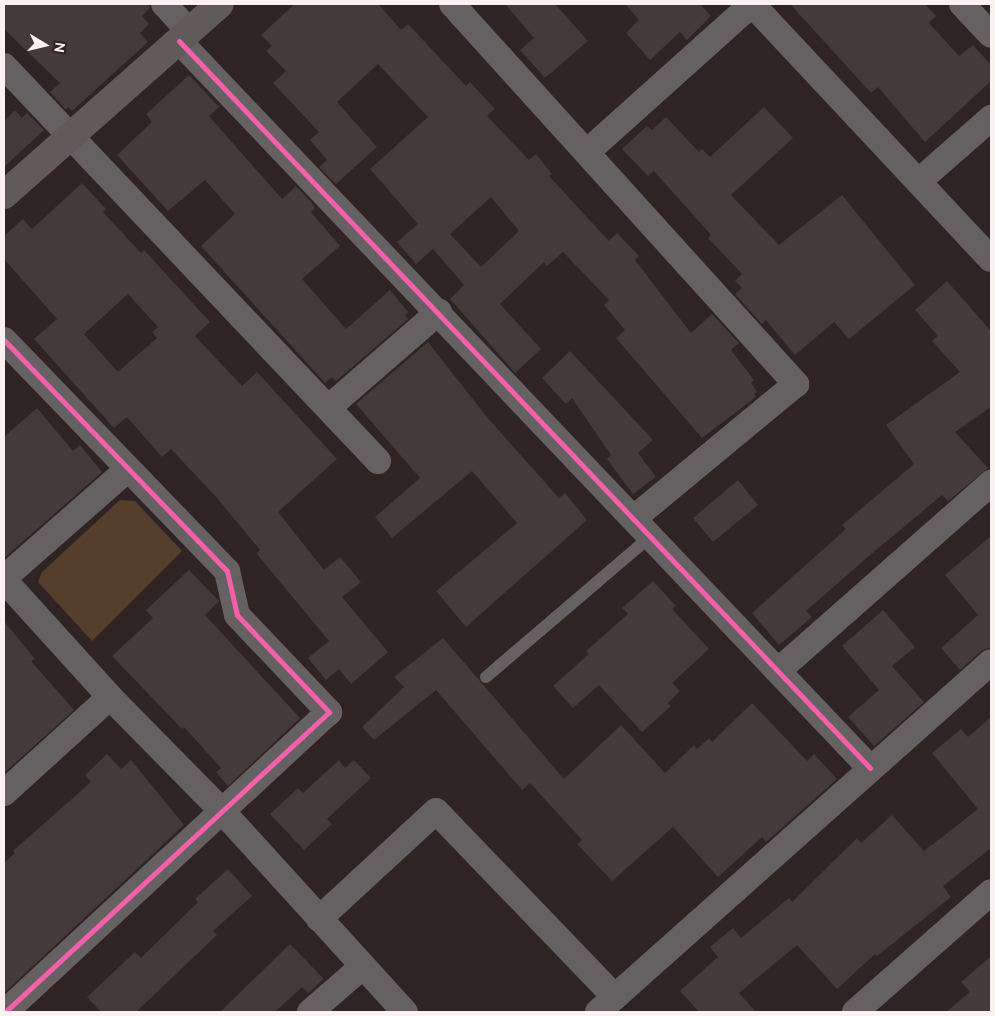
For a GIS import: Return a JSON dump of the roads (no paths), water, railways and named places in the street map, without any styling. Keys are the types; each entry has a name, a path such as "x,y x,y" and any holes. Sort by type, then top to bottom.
{"street":[{"path":"164,4 184,36 439,312 644,526 870,768"},
{"path":"4,195 220,4"},
{"path":"452,4 796,384 644,526"},
{"path":"587,152 752,4 991,259"},
{"path":"962,4 991,34"},
{"path":"4,66 378,462"},
{"path":"919,181 991,118"},
{"path":"328,408 439,312"},
{"path":"4,340 226,571 237,615 329,712 5,1012"},
{"path":"128,470 4,579 110,698 222,811 362,967 405,1012"},
{"path":"779,670 991,483"},
{"path":"319,919 436,811 606,1005 991,662"},
{"path":"4,793 110,698"},
{"path":"855,1012 991,892"},
{"path":"310,1012 362,967"}],"lane":[{"path":"486,677 644,526"}]}
